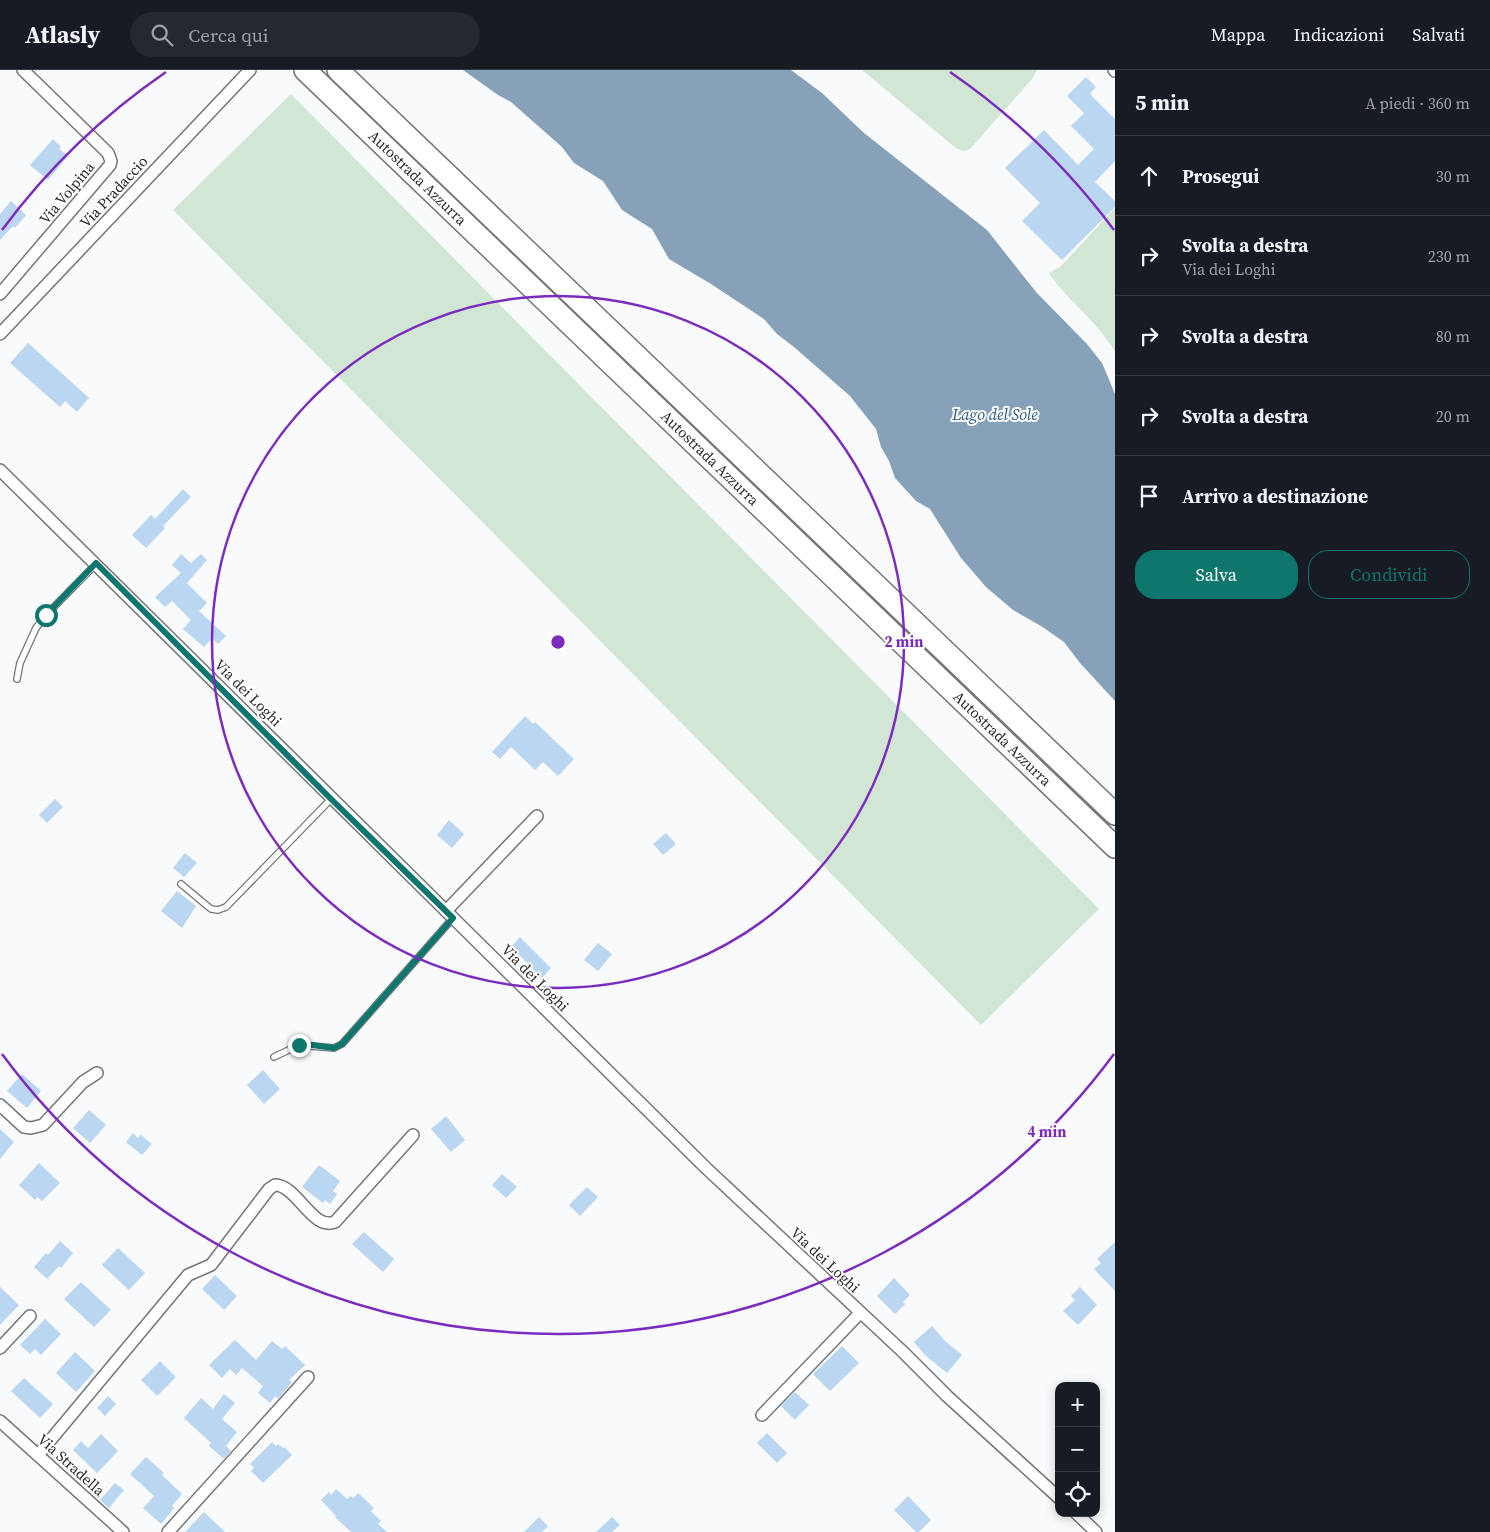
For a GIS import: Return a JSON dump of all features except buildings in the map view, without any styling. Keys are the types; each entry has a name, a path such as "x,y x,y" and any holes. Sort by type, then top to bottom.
{"highway":[{"name":"Autostrada Azzurra","path":"305,70 1115,847"},
{"name":"Autostrada Azzurra","path":"338,70 1115,814"}],"street":[{"name":"Via Volpina","path":"0,294 110,165 111,161 108,153 23,70"},
{"name":"Via Pradaccio","path":"0,334 246,73"},
{"name":"Via dei Loghi","path":"0,470 706,1168 902,1351 947,1396 1055,1494"},
{"path":"450,914 537,816"},
{"path":"0,1106 24,1127 43,1125 83,1082 96,1073"},
{"path":"38,1455 188,1275 211,1264 269,1189 275,1185 285,1187 323,1223 335,1222 414,1134"},
{"path":"762,1414 860,1313"},
{"path":"0,1348 30,1316"},
{"path":"168,1532 308,1377"},
{"name":"Via Stradella","path":"0,1420 123,1532"},
{"path":"1080,1517 1096,1532"}],"lane":[{"path":"17,679 20,662 36,628 96,563"},
{"path":"181,884 211,909 218,910 226,907 331,799"},
{"path":"274,1057 299,1045 334,1048 342,1044 450,914"}],"green space":[{"path":"862,70 1037,70 1032,79 970,149 964,151 957,149"},
{"path":"291,94 1099,909 981,1025 173,210"},
{"path":"1115,208 1115,352 1092,321 1049,273 1061,266"}],"water":[{"name":"Lago del Sole","path":"463,70 791,70 822,93 864,133 987,230 1036,292 1087,344 1102,363 1115,394 1115,701 1080,663 1064,642 1013,610 986,587 961,558 930,509 916,501 895,478 889,461 881,447 876,429 850,396 777,334 764,319 669,259 652,229 622,210 603,181 574,163 562,147 511,102"}],"route":[{"path":"46,615 96,563 331,799 453,918 342,1044 334,1048 299,1045"}]}
